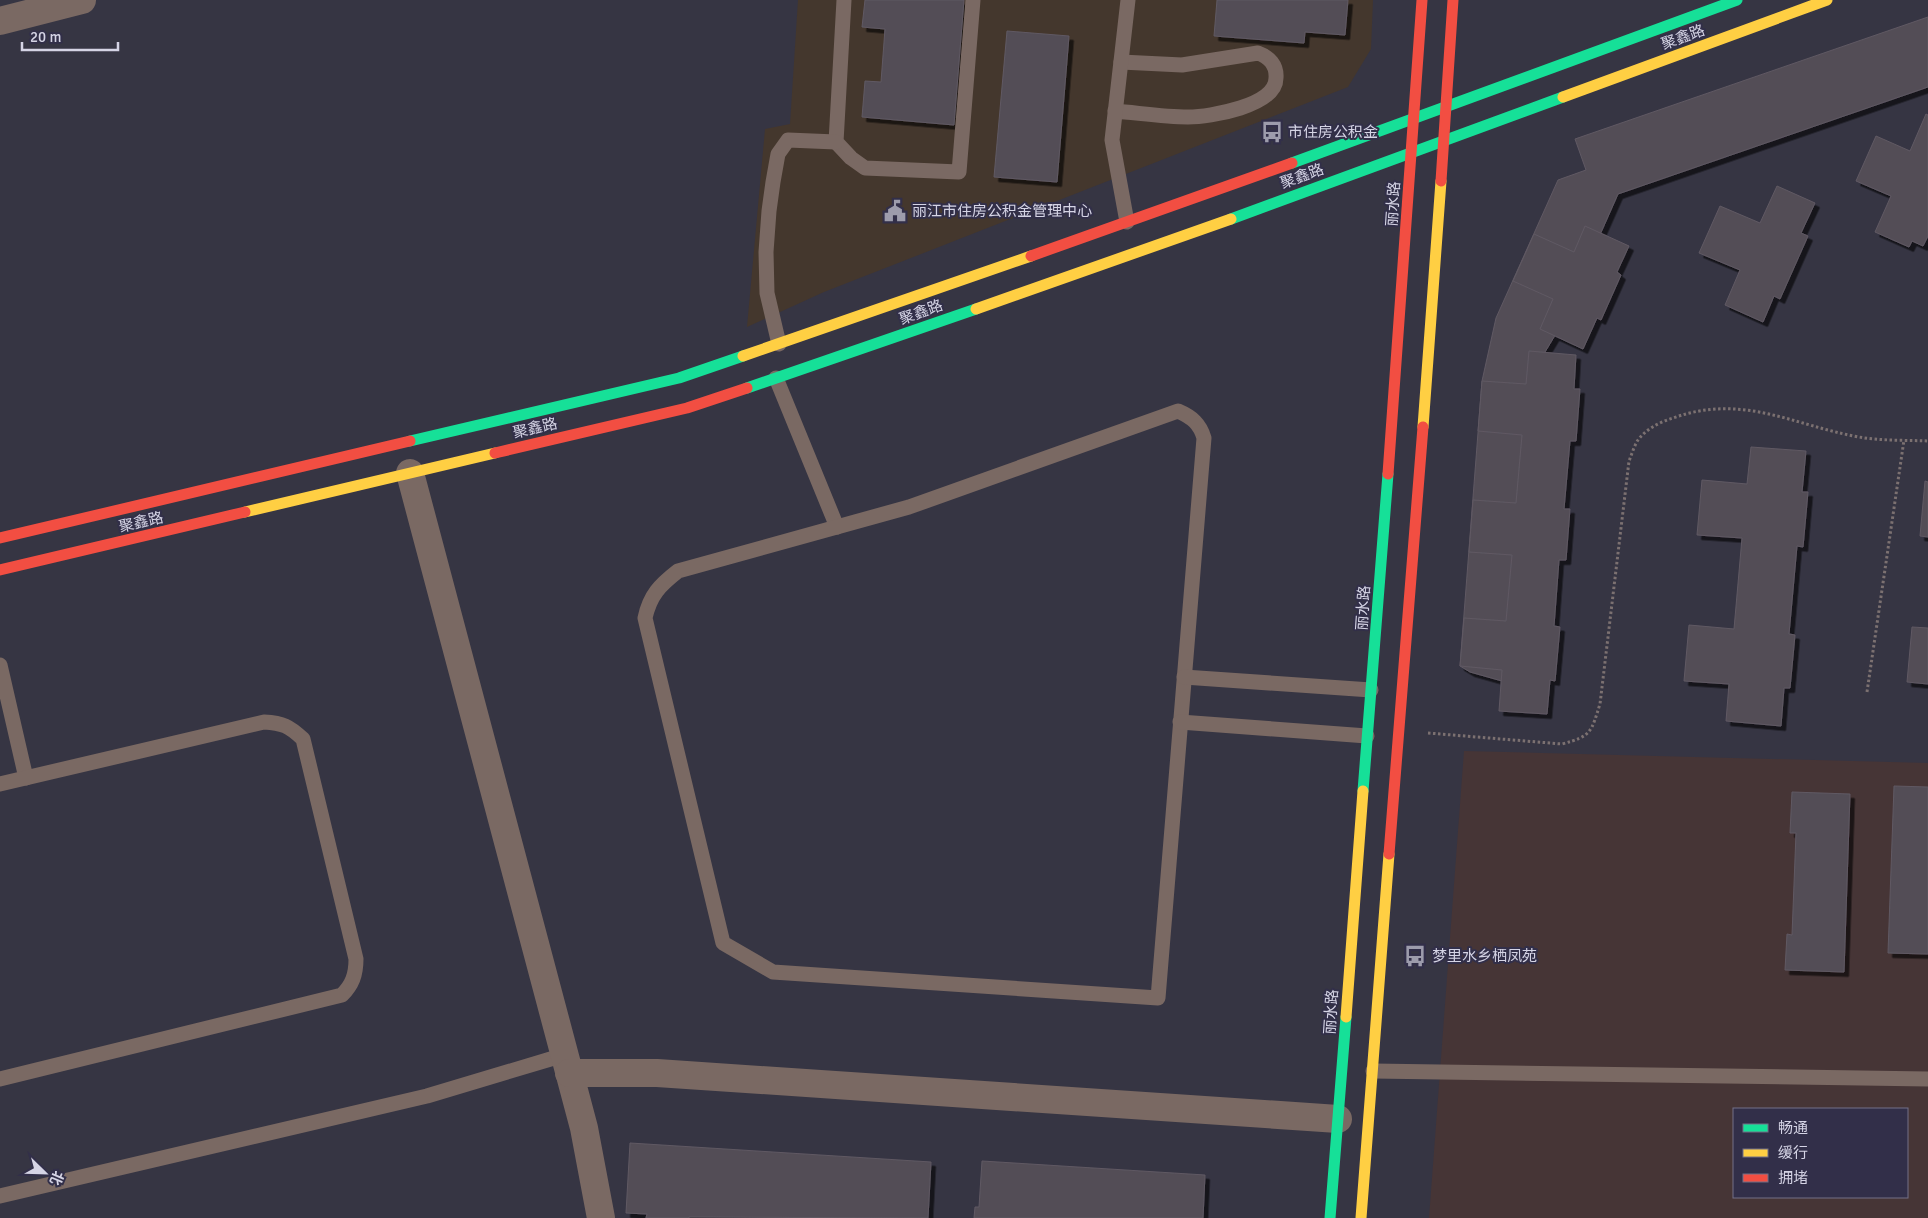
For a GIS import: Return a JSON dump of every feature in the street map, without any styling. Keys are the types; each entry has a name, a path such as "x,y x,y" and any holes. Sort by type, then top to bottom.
{"main road":[{"name":"丽水路","path":"1330,1218 1412,153 1422,0"},
{"path":"1362,1218 1453,0"},
{"name":"聚鑫路","path":"0,538 679,378 1127,222 1737,0"},
{"name":"聚鑫路","path":"0,570 688,408 909,333 1412,153 1827,0"}],"street":[{"path":"0,21 82,0"},
{"path":"410,473 584,1128 601,1218"},
{"path":"567,1064 657,1073 1338,1118"}],"lane":[{"path":"836,142 844,0"},
{"path":"779,344 767,293 766,252 769,211 778,154 788,140 836,142 851,158 865,168 959,172 973,0"},
{"path":"1127,222 1112,140 1128,0"},
{"path":"1116,111 1188,117 1213,114 1241,108 1268,97 1277,81 1273,63 1266,56 1258,53 1182,65 1121,62"},
{"path":"776,378 837,527"},
{"path":"1178,411 1188,415 1201,430 1204,438 1184,676 1158,998 773,972 722,943 645,618 648,606 659,585 678,571 909,507 1178,411"},
{"path":"0,665 26,778"},
{"path":"1184,676 1371,690"},
{"path":"0,784 264,722 277,722 291,727 303,739 356,959 356,970 353,980 342,995 0,1079"},
{"path":"1180,722 1367,736"},
{"path":"0,1196 567,1064"},
{"path":"1373,1071 1928,1079"}],"path":[{"path":"1399,731 1562,744 1581,739 1588,732 1600,704 1629,461 1645,432 1661,422 1689,412 1731,407 1765,412 1860,437 1928,441"},
{"path":"1867,692 1904,440"}],"shaded area":[{"name":"丽江市住房公积金管理中心","path":"798,0 1373,0 1371,49 1348,87 824,292 747,327 765,129 790,124"},
{"path":"1464,751 1928,763 1928,1218 1429,1218"}],"building":[{"path":"865,0 964,0 954,125 862,117 865,81 881,82 885,29 862,27"},
{"path":"1217,0 1348,0 1345,35 1305,32 1304,43 1214,36"},
{"path":"1928,17 1928,87 1618,194 1557,332 1545,352 1530,676 1502,681 1470,672 1460,666 1482,381 1496,318 1558,180 1586,170 1575,139"},
{"path":"1007,31 1069,36 1057,182 994,177"},
{"path":"1926,114 1928,115 1928,236 1923,246 1912,241 1909,247 1875,232 1891,196 1856,181 1876,136 1910,151"},
{"path":"1777,186 1815,203 1801,233 1808,236 1780,299 1774,296 1763,322 1725,305 1740,270 1699,253 1720,206 1760,223"},
{"path":"1585,226 1629,246 1617,272 1621,275 1601,320 1597,318 1583,349 1540,329 1553,299 1513,281 1534,234 1574,252"},
{"path":"1529,351 1576,355 1574,389 1580,389 1576,441 1570,441 1564,509 1570,509 1566,560 1559,560 1554,626 1560,627 1555,681 1550,680 1547,714 1499,711 1502,670 1460,666 1464,618 1506,621 1512,555 1469,552 1473,500 1516,503 1522,435 1478,431 1482,381 1526,384"},
{"path":"1751,447 1806,451 1802,492 1808,492 1803,547 1797,546 1789,634 1795,635 1790,688 1784,688 1781,726 1726,721 1729,684 1684,681 1689,625 1734,629 1742,538 1697,535 1702,480 1747,484"},
{"path":"1925,481 1928,482 1928,537 1920,536"},
{"path":"1912,627 1928,628 1928,684 1907,682"},
{"path":"1894,786 1928,787 1928,954 1888,953"},
{"path":"1792,792 1850,794 1844,972 1785,970 1787,934 1792,935 1796,833 1790,833"},
{"path":"630,1143 931,1162 928,1218 646,1218 647,1214 626,1213"},
{"path":"982,1161 1205,1175 1203,1218 974,1218 975,1207 979,1207"}],"traffic: fast":[{"path":"1292,163 1737,0"},
{"path":"1231,219 1563,97"},
{"path":"747,388 976,309"},
{"path":"410,441 679,378 743,356"},
{"path":"1363,791 1388,474"},
{"path":"1330,1218 1346,1017"}],"traffic: slow":[{"path":"1563,97 1827,0"},
{"path":"1423,427 1441,181"},
{"path":"976,309 1231,219"},
{"path":"743,356 1031,256"},
{"path":"245,512 495,453"},
{"path":"1346,1017 1363,791"},
{"path":"1361,1218 1389,854"}],"traffic: jam":[{"path":"1388,474 1422,0"},
{"path":"1441,181 1453,0"},
{"path":"1031,256 1292,163"},
{"path":"495,453 687,408 747,388"},
{"path":"1389,854 1423,427"},
{"path":"0,538 410,441"},
{"path":"0,570 245,512"}],"place":[{"name":"市住房公积金","path":"1272,132"},
{"name":"丽江市住房公积金管理中心","path":"895,211"},
{"name":"梦里水乡栖凤苑","path":"1415,956"}]}
